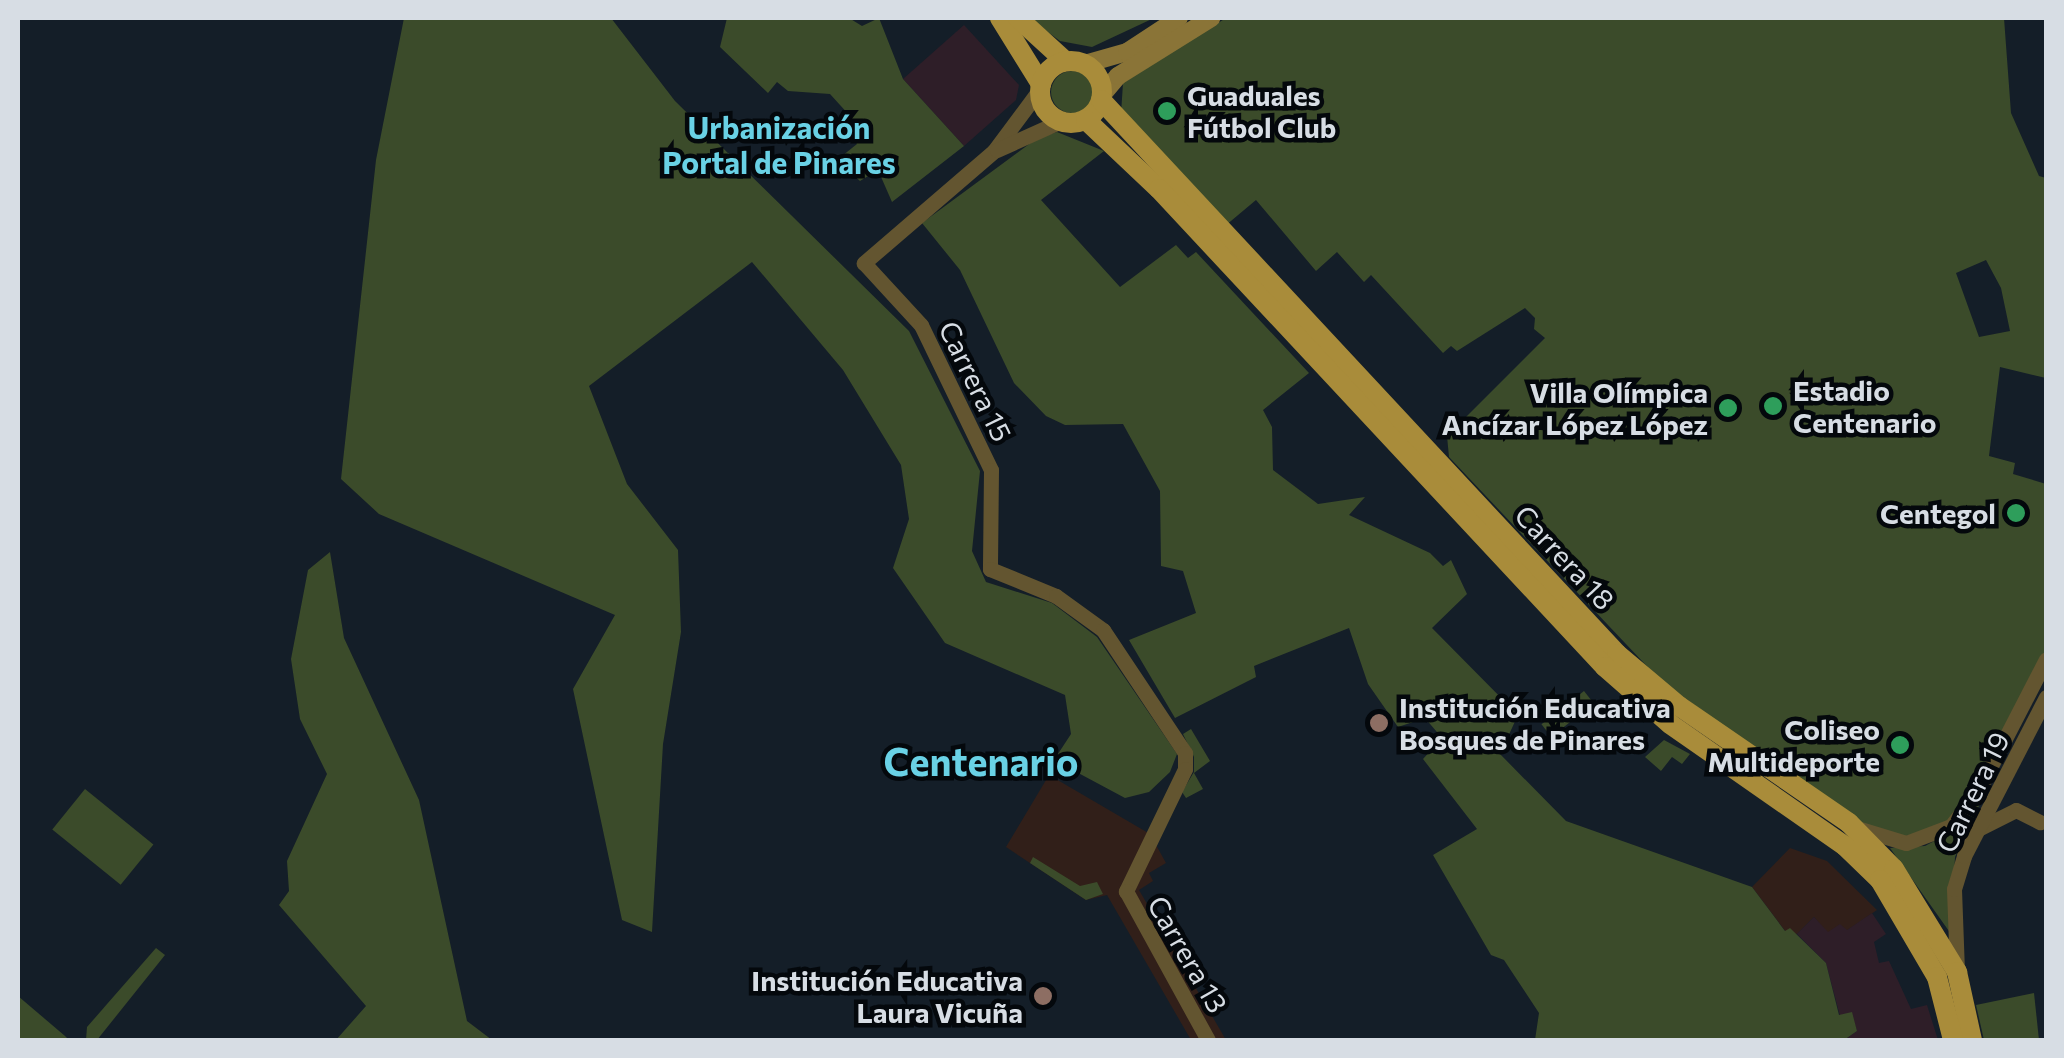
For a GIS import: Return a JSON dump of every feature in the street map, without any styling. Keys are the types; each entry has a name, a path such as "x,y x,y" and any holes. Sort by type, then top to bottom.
{"main road":[{"path":"1000,18 1041,87 1045,109 1061,121 1086,120 1118,76 1211,18"},
{"path":"1018,18 1098,77 1102,98"},
{"path":"1041,87 1075,63 1126,52 1180,18"},
{"name":"Carrera 18","path":"1102,98 1618,654 1679,706 1849,823 1923,908 1957,972 1972,1040"},
{"name":"Carrera 18","path":"1086,120 1159,189 1605,667 1670,724 1845,846 1880,880 1937,977 1953,1040"}],"street":[{"path":"994,152 1041,87"},
{"path":"994,152 1061,121"},
{"name":"Carrera 15","path":"994,152 865,258 867,270 921,325 992,470 990,569 1056,596 1103,630 1185,753 1185,769 1126,891"},
{"path":"1849,823 1882,841 1906,843 1951,826 1978,791 2046,659"},
{"name":"Carrera 19","path":"1957,972 1954,890 1977,830 2046,697"},
{"path":"1977,830 2016,810 2040,822"},
{"name":"Carrera 13","path":"1126,891 1208,1040"}],"shaded area":[{"path":"964,25 1019,85 1016,100 964,146 903,79"},
{"path":"1049,775 1150,834 1166,863 1149,873 1153,881 1139,890 1226,1040 1191,1040 1107,895 1086,900 1006,847"},
{"path":"1790,848 1827,861 1877,910 1846,931 1827,933 1814,917 1797,934 1786,932 1752,887"},
{"path":"1872,913 1886,934 1874,942 1879,963 1889,961 1911,1009 1927,1005 1938,1040 1844,1040 1857,1031 1851,1013 1840,1016 1826,963 1797,934 1814,917 1828,932 1840,924 1847,930"}],"green space":[{"path":"404,18 611,18 675,101 909,331 980,471 972,551 986,582 1052,603 1097,637 1177,754 1170,772 1149,792 1125,798 1054,760 1071,734 1065,695 945,643 893,568 909,519 901,465 843,370 752,262 589,386 627,484 678,550 681,632 663,744 652,932 622,920 573,689 615,615 379,514 341,479 376,160"},
{"path":"727,18 849,18 862,26 879,18 903,79 964,146 892,202 878,170 860,181 837,160 857,144 851,135 860,127 830,94 788,91 777,82 768,93 720,47"},
{"path":"1029,18 1154,18 1092,47 1060,41"},
{"name":"Villa Olímpica Ancízar López López","path":"1226,18 2004,18 2011,113 2039,176 2046,178 2046,378 2000,367 1989,456 2015,463 2013,474 2046,484 2046,659 1951,826 1883,841 1660,680 1449,457 1447,436 1545,338 1534,329 1535,318 1525,308 1457,351 1451,346 1443,353 1371,275 1364,282 1337,252 1316,271 1256,200 1225,226 1121,114 1123,83","holes":["1986,260 2001,288 2010,331 1979,337 1956,273"]},
{"path":"1072,71 1087,77 1093,92 1087,107 1072,113 1057,107 1051,92 1057,77"},
{"path":"1057,132 1104,151 1041,200 1120,287 1176,245 1188,258 1196,252 1309,373 1263,410 1272,427 1273,470 1318,504 1365,497 1349,515 1430,553 1443,566 1451,560 1467,594 1432,628 1518,715 1500,754 1566,821 1752,887 1785,931 1790,928 1826,963 1839,1015 1852,1012 1857,1031 1844,1040 1535,1040 1539,1013 1504,960 1491,955 1433,855 1477,829 1423,759 1442,738 1425,718 1398,727 1368,684 1349,628 1254,666 1256,677 1175,718 1129,640 1196,613 1183,571 1161,566 1160,491 1123,424 1065,425 1046,416 1014,383 960,270 922,223 1036,139"},
{"path":"330,552 344,638 419,800 467,1021 492,1040 336,1040 366,1006 279,905 289,891 287,861 327,774 300,719 291,659 308,570"},
{"path":"1584,691 1594,704 1551,737 1541,724"},
{"path":"1191,729 1210,761 1194,773 1203,789 1186,798 1182,792 1194,772 1194,757 1183,734"},
{"path":"1664,740 1690,754 1682,764 1672,757 1661,771 1645,757"},
{"path":"2008,744 1955,857 1951,934 1890,848 1925,846 1962,826"},
{"path":"85,789 153,844 121,885 52,829"},
{"path":"1033,857 1080,886 1097,882 1103,894 1086,900 1030,863"},
{"path":"156,948 165,955 97,1040 86,1040 87,1027"},
{"path":"2034,993 2039,1040 1984,1040 1976,1005"},
{"path":"18,996 65,1036 69,1040 18,1040"}],"place":[{"name":"Guaduales Fútbol Club","path":"1167,111"},
{"name":"Estadio Centenario","path":"1773,406"},
{"name":"Villa Olímpica Ancízar López López","path":"1728,408"},
{"name":"Centegol","path":"2016,513"},
{"name":"Institución Educativa Bosques de Pinares","path":"1379,723"},
{"name":"Coliseo Multideporte","path":"1900,745"},
{"name":"Institución Educativa Laura Vicuña","path":"1043,996"}],"district":[{"name":"Urbanización Portal de Pinares","path":"779,144"},
{"name":"Centenario","path":"981,761"}]}
